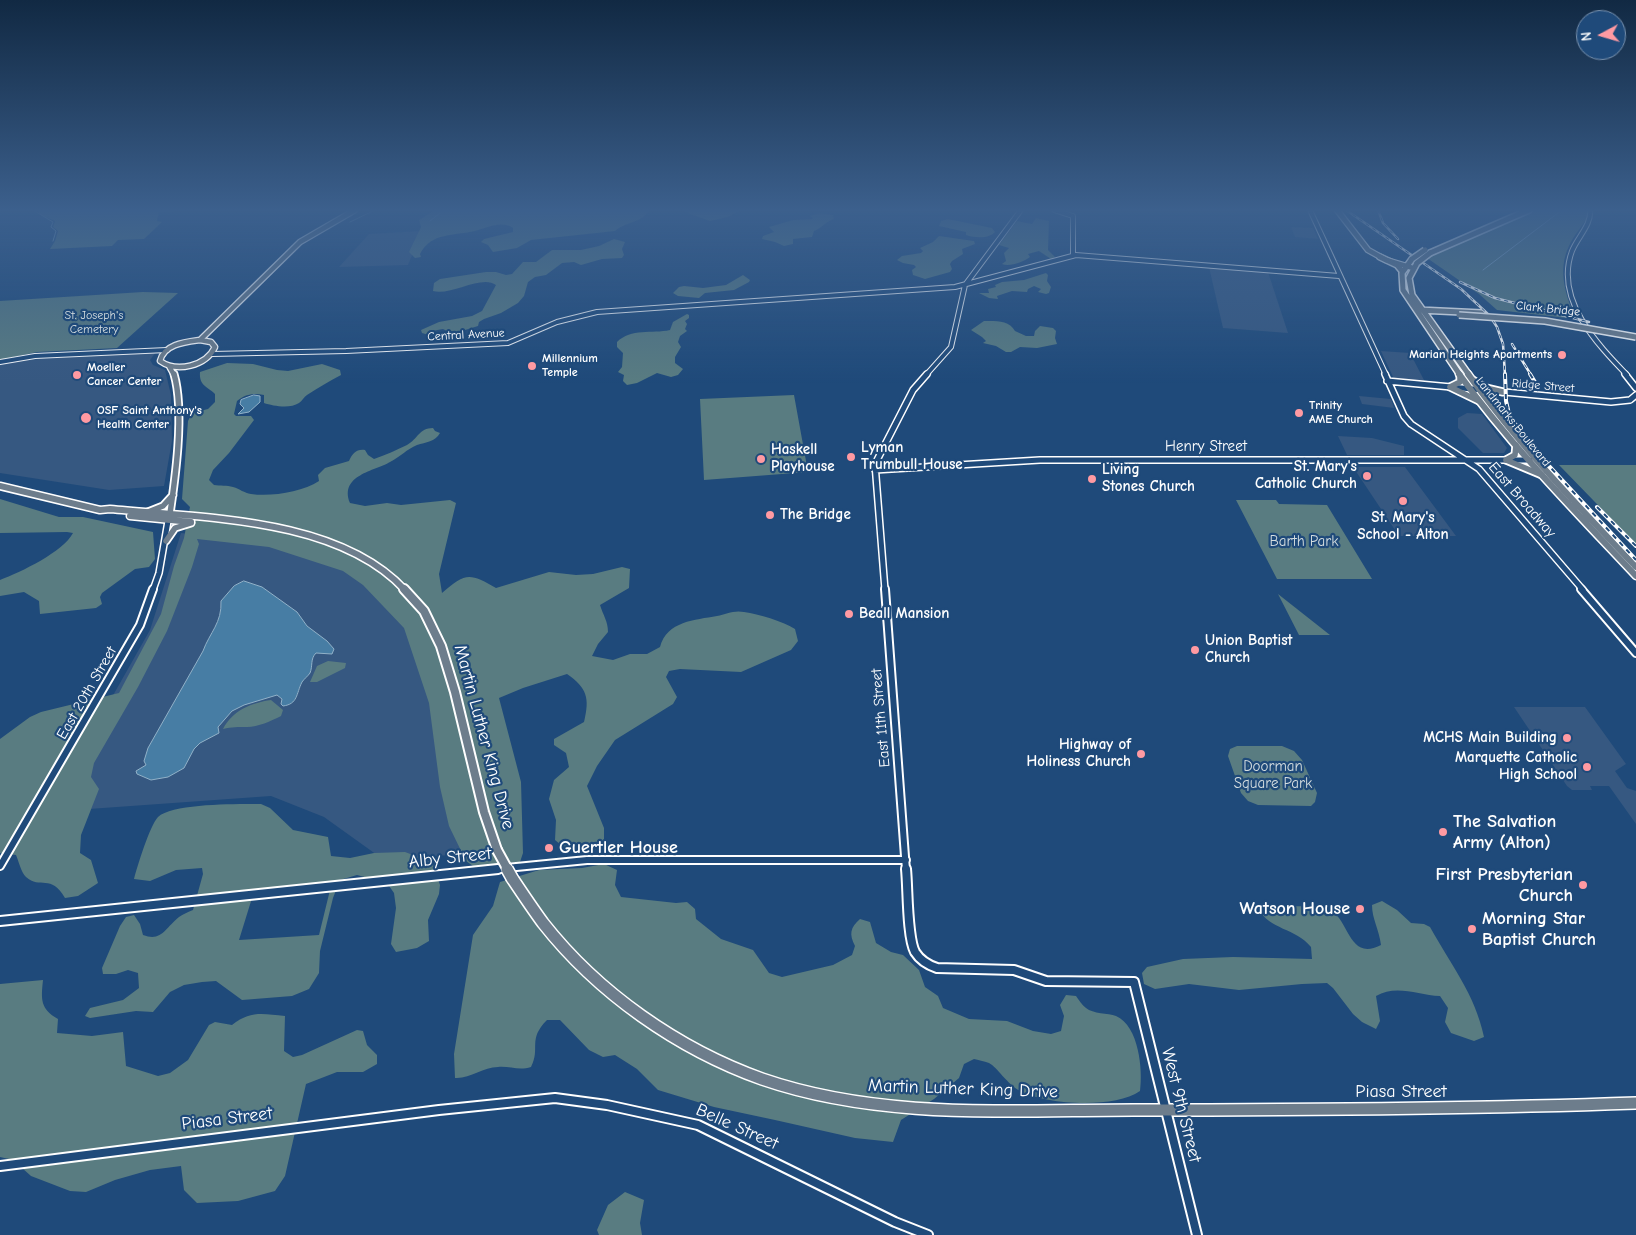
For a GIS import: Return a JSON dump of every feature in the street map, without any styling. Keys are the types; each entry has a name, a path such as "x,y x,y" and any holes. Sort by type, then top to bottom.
{"highway":[{"path":"1399,268 1402,271 1405,268"},
{"name":"Landmarks Boulevard","path":"1414,268 1408,280 1419,311 1433,325 1479,390 1485,403 1528,460 1636,576"},
{"name":"Landmarks Boulevard","path":"1402,271 1401,281 1403,290 1471,389 1636,567"},
{"path":"1415,300 1426,306 1447,312"},
{"path":"1419,311 1447,312"},
{"path":"1433,325 1434,317 1447,312"},
{"name":"Clark Bridge","path":"1447,312 1554,322 1636,335"},
{"path":"0,486 100,510 105,513 272,525 280,529"},
{"path":"100,510 110,509 146,513 193,522 280,529"},
{"name":"Martin Luther King Drive","path":"280,529 326,541 366,560 401,586 424,611 438,637 449,669 484,812 497,850 512,878 539,918 560,944 608,991 635,1012 682,1042 722,1063 764,1080 839,1100 899,1108 1166,1110"},
{"name":"Piasa Street","path":"1166,1110 1465,1109 1636,1103"}],"main road":[{"path":"200,340 274,268"},
{"path":"200,340 213,343 215,349 212,354 201,361 184,366 170,366 163,364 160,359 167,350 180,343 200,340"},
{"path":"169,518 174,494 179,437 174,373 170,366"},
{"path":"174,373 184,366"},
{"path":"1450,387 1460,382 1460,374"},
{"path":"1468,375 1486,388 1503,392"},
{"path":"1450,387 1485,403 1489,397 1503,392"},
{"path":"1506,460 1515,454 1516,445"},
{"path":"1506,460 1542,475"},
{"path":"146,513 163,506 174,494"},
{"path":"166,540 175,528 193,522"}],"street":[{"path":"875,470 875,464 913,390 951,347 965,285 978,268"},
{"name":"Central Avenue","path":"212,354 346,351 504,343 517,340 564,320 607,311 965,285 1030,268"},
{"name":"Central Avenue","path":"1228,268 1339,276"},
{"name":"East Broadway","path":"1335,268 1407,420 1479,468 1636,653"},
{"path":"1568,268 1570,289 1586,326 1604,351 1636,388"},
{"path":"0,362 35,356 167,350"},
{"name":"Ridge Street","path":"1387,381 1611,402 1630,400 1636,395"},
{"name":"Henry Street","path":"875,470 1022,460 1537,461"},
{"name":"East 11th Street","path":"875,470 912,944 917,956 922,961 937,968 1014,970 1046,981 1134,982"},
{"name":"East 20th Street","path":"0,866 136,632 152,596 166,540 169,518"},
{"name":"Alby Street","path":"0,921 587,860 906,860"},
{"name":"West 9th Street","path":"1134,982 1197,1235"},
{"name":"Belle Street","path":"459,1108 555,1098 607,1105 689,1122 716,1132 895,1222 928,1235"},
{"name":"Piasa Street","path":"0,1166 459,1108"}],"shaded area":[{"path":"1209,268 1268,272 1288,333 1223,328"},
{"path":"1381,351 1410,353 1425,382 1394,379"},
{"name":"OSF Saint Anthony's Health Center","path":"156,352 150,360 153,365 165,370 171,395 172,441 164,486 109,490 0,473 0,365 26,360"},
{"path":"254,395 260,396 260,402 249,412 238,414 244,408 240,404 241,400"},
{"path":"1359,396 1391,399 1394,408 1362,404"},
{"path":"1467,413 1482,414 1507,448 1504,453 1483,453 1458,428 1458,418"},
{"path":"1338,436 1372,438 1404,446 1404,455 1347,455"},
{"name":"St. Mary's School - Alton","path":"1353,467 1405,467 1456,536 1399,536"},
{"path":"181,533 274,544 354,572 411,623 476,853 384,860 324,817 271,796 47,812 150,630"},
{"path":"244,581 262,587 297,612 307,626 327,641 334,649 332,654 316,653 310,673 302,682 294,701 288,705 283,706 281,704 282,699 277,695 244,705 232,711 218,727 219,733 200,743 194,749 184,768 168,777 151,780 137,774 136,771 146,765 144,761 148,748 215,627 220,615 221,601 234,586"},
{"name":"Marquette Catholic High School","path":"1514,707 1585,707 1626,764 1615,771 1627,788 1636,791 1636,824 1609,786 1590,786 1592,790 1572,790 1567,786"}],"green space":[{"path":"518,268 556,268 546,275 535,277 528,282 524,296 518,303 501,313 484,319 479,322 478,326 452,334 448,334 443,329 432,331 429,335 422,333 421,330 439,322 472,316 482,311 496,285 490,282 483,282 448,291 433,291 434,283 440,279 486,272 512,274"},
{"path":"915,268 952,269 950,272 925,279 913,275 912,270"},
{"path":"1441,268 1564,268 1566,293 1576,319 1497,310 1479,294"},
{"path":"1046,273 1048,275 1047,281 1051,287 1049,293 1046,294 1038,292 1041,289 1034,286 1028,289 1027,292 1012,291 997,296 998,299 989,298 979,293 989,293 988,289 996,287 995,285 1002,282 1024,280"},
{"path":"743,275 750,280 749,282 734,290 705,293 699,298 678,296 673,293 679,287 684,286 703,288 726,285"},
{"name":"St. Joseph's Cemetery","path":"143,292 178,293 117,348 37,352 0,360 0,301"},
{"path":"687,314 689,318 685,321 687,324 685,329 687,331 680,336 678,342 681,347 675,357 675,363 683,369 678,375 671,377 657,373 637,383 627,385 623,381 624,375 618,372 622,367 623,353 617,347 617,342 635,333 670,330 673,322"},
{"path":"984,321 1006,323 1015,331 1026,336 1034,336 1035,331 1040,326 1053,328 1056,331 1055,338 1057,344 1037,348 1020,347 1011,352 1006,352 996,346 983,343 986,341 971,330"},
{"path":"227,363 253,364 288,371 322,364 340,370 341,375 307,395 299,403 291,406 277,406 264,403 264,395 260,394 247,395 237,401 234,414 236,416 251,416 254,420 229,453 213,470 209,480 214,485 231,486 259,495 295,491 319,481 318,475 325,468 349,461 357,451 365,450 374,459 407,445 428,428 433,428 440,433 436,438 417,445 390,462 360,475 350,486 348,494 350,503 365,506 387,503 401,505 450,500 456,503 439,574 442,593 462,578 468,577 479,579 496,588 549,572 576,575 593,574 622,567 630,569 629,588 600,605 608,632 598,644 592,656 613,660 630,654 647,654 660,647 664,638 675,627 683,623 730,612 763,616 790,626 795,629 798,641 791,650 741,672 680,669 669,671 666,677 677,697 673,704 615,740 597,766 587,786 604,828 604,842 590,854 567,850 555,840 556,820 549,799 554,780 569,767 566,753 554,745 554,739 584,722 587,700 583,689 567,674 499,698 521,782 523,853 520,862 473,866 466,861 449,826 440,787 429,703 404,628 363,585 343,571 269,547 197,539 199,544 192,567 167,631 138,687 94,763 91,777 99,789 81,835 80,853 91,860 98,883 78,896 65,898 55,886 31,881 26,877 21,870 16,855 0,853 0,739 30,717 41,712 119,693 161,614 184,538 190,507 182,499 188,421 192,413 208,409 215,402 215,394 202,383 200,372"},
{"path":"794,395 808,472 704,480 700,399"},
{"path":"1559,465 1636,465 1636,544 1627,535"},
{"path":"0,499 59,517 83,517 153,532 155,559 149,567 135,569 102,593 100,597 102,604 96,608 40,614 39,601 24,592 0,596 0,580 30,567 51,554 68,540 73,533 0,533"},
{"name":"Barth Park","path":"1236,500 1276,500 1279,504 1327,505 1372,579 1277,579"},
{"path":"1278,594 1330,635 1299,635"},
{"path":"328,661 346,663 345,668 317,682 310,682 317,666"},
{"path":"271,700 283,710 281,716 256,726 223,729 227,722 243,708"},
{"name":"Doorman Square Park","path":"1237,746 1282,746 1294,751 1302,760 1317,793 1315,802 1311,806 1258,805 1248,801 1241,793 1228,756 1230,749"},
{"path":"223,804 261,804 270,808 293,830 328,837 331,856 350,858 374,853 405,852 433,864 440,885 439,894 428,920 429,941 417,948 396,952 391,944 396,908 394,893 387,883 357,875 340,880 333,898 320,951 319,973 309,989 292,996 242,1000 216,981 202,982 184,985 170,992 153,1012 136,1011 90,1018 85,1016 90,1008 123,1000 139,988 138,973 128,970 116,974 103,974 102,968 120,926 126,917 134,915 140,924 143,935 155,937 163,933 181,916 193,910 203,874 202,868 176,870 150,881 134,879 148,837 158,817 166,812 191,807","holes":["330,890 319,935 239,940 252,898"]},
{"path":"604,864 617,870 615,885 621,897 676,903 687,902 695,909 696,919 721,939 753,950 769,973 782,977 833,965 852,955 855,946 852,931 854,925 860,919 870,922 876,943 891,952 903,955 919,970 925,987 938,996 943,1008 969,1019 1007,1021 1033,1031 1051,1034 1061,1031 1064,1016 1060,1005 1066,995 1076,996 1089,1010 1116,1016 1124,1021 1130,1029 1138,1049 1140,1061 1140,1091 1114,1101 1098,1103 1063,1102 1046,1099 1020,1091 992,1065 974,1059 964,1064 959,1078 934,1099 901,1120 893,1142 855,1138 714,1107 658,1090 637,1069 615,1055 603,1057 589,1050 560,1020 547,1020 537,1033 534,1060 531,1067 522,1069 492,1068 466,1077 455,1078 454,1054 473,935 493,906 500,882 539,870 582,868"},
{"path":"1382,901 1397,910 1411,923 1424,924 1430,927 1462,980 1475,1007 1484,1037 1474,1041 1451,1033 1445,1022 1448,1008 1440,996 1399,990 1376,996 1380,1021 1376,1029 1362,1022 1353,1014 1327,983 1239,990 1189,984 1155,989 1144,984 1142,973 1147,967 1183,959 1233,957 1312,959 1311,947 1305,941 1269,921 1263,915 1258,908 1262,903 1275,907 1311,906 1328,908 1335,913 1356,944 1362,948 1370,949 1381,945 1372,905"},
{"path":"43,980 43,1003 48,1011 58,1019 57,1033 92,1036 123,1032 126,1066 158,1076 170,1073 188,1060 209,1025 215,1022 232,1025 245,1017 257,1014 285,1016 284,1051 293,1057 302,1055 357,1030 363,1031 367,1045 377,1055 377,1064 363,1072 337,1072 306,1084 285,1176 275,1191 238,1201 197,1203 184,1190 181,1166 150,1170 115,1180 86,1192 70,1191 31,1176 13,1160 0,1157 0,984"},
{"path":"625,1192 644,1200 640,1223 642,1235 599,1235 597,1230 608,1205"}],"railway":[{"path":"1430,268 1461,289 1490,316 1497,327 1503,344 1505,375"},
{"path":"1460,282 1495,298 1589,322"},
{"path":"1512,344 1531,375"},
{"path":"1505,374 1506,401 1509,414 1526,441 1636,560"},
{"path":"1530,374 1538,387"},
{"path":"1597,507 1636,546"}],"place":[{"name":"Marian Heights Apartments","path":"1562,355"},
{"name":"Millennium Temple","path":"532,366"},
{"name":"Moeller Cancer Center","path":"77,375"},
{"name":"Trinity AME Church","path":"1299,413"},
{"name":"OSF Saint Anthony's Health Center","path":"86,418"},
{"name":"Lyman Trumbull House","path":"851,457"},
{"name":"Haskell Playhouse","path":"761,459"},
{"name":"St. Mary's Catholic Church","path":"1367,476"},
{"name":"Living Stones Church","path":"1092,479"},
{"name":"St. Mary's School - Alton","path":"1403,501"},
{"name":"The Bridge","path":"770,515"},
{"name":"Beall Mansion","path":"849,614"},
{"name":"Union Baptist Church","path":"1195,650"},
{"name":"MCHS Main Building","path":"1567,738"},
{"name":"Highway of Holiness Church","path":"1141,754"},
{"name":"Marquette Catholic High School","path":"1587,767"},
{"name":"The Salvation Army (Alton)","path":"1443,832"},
{"name":"Guertler House","path":"549,848"},
{"name":"First Presbyterian Church","path":"1583,885"},
{"name":"Watson House","path":"1360,909"},
{"name":"Morning Star Baptist Church","path":"1472,929"}]}
